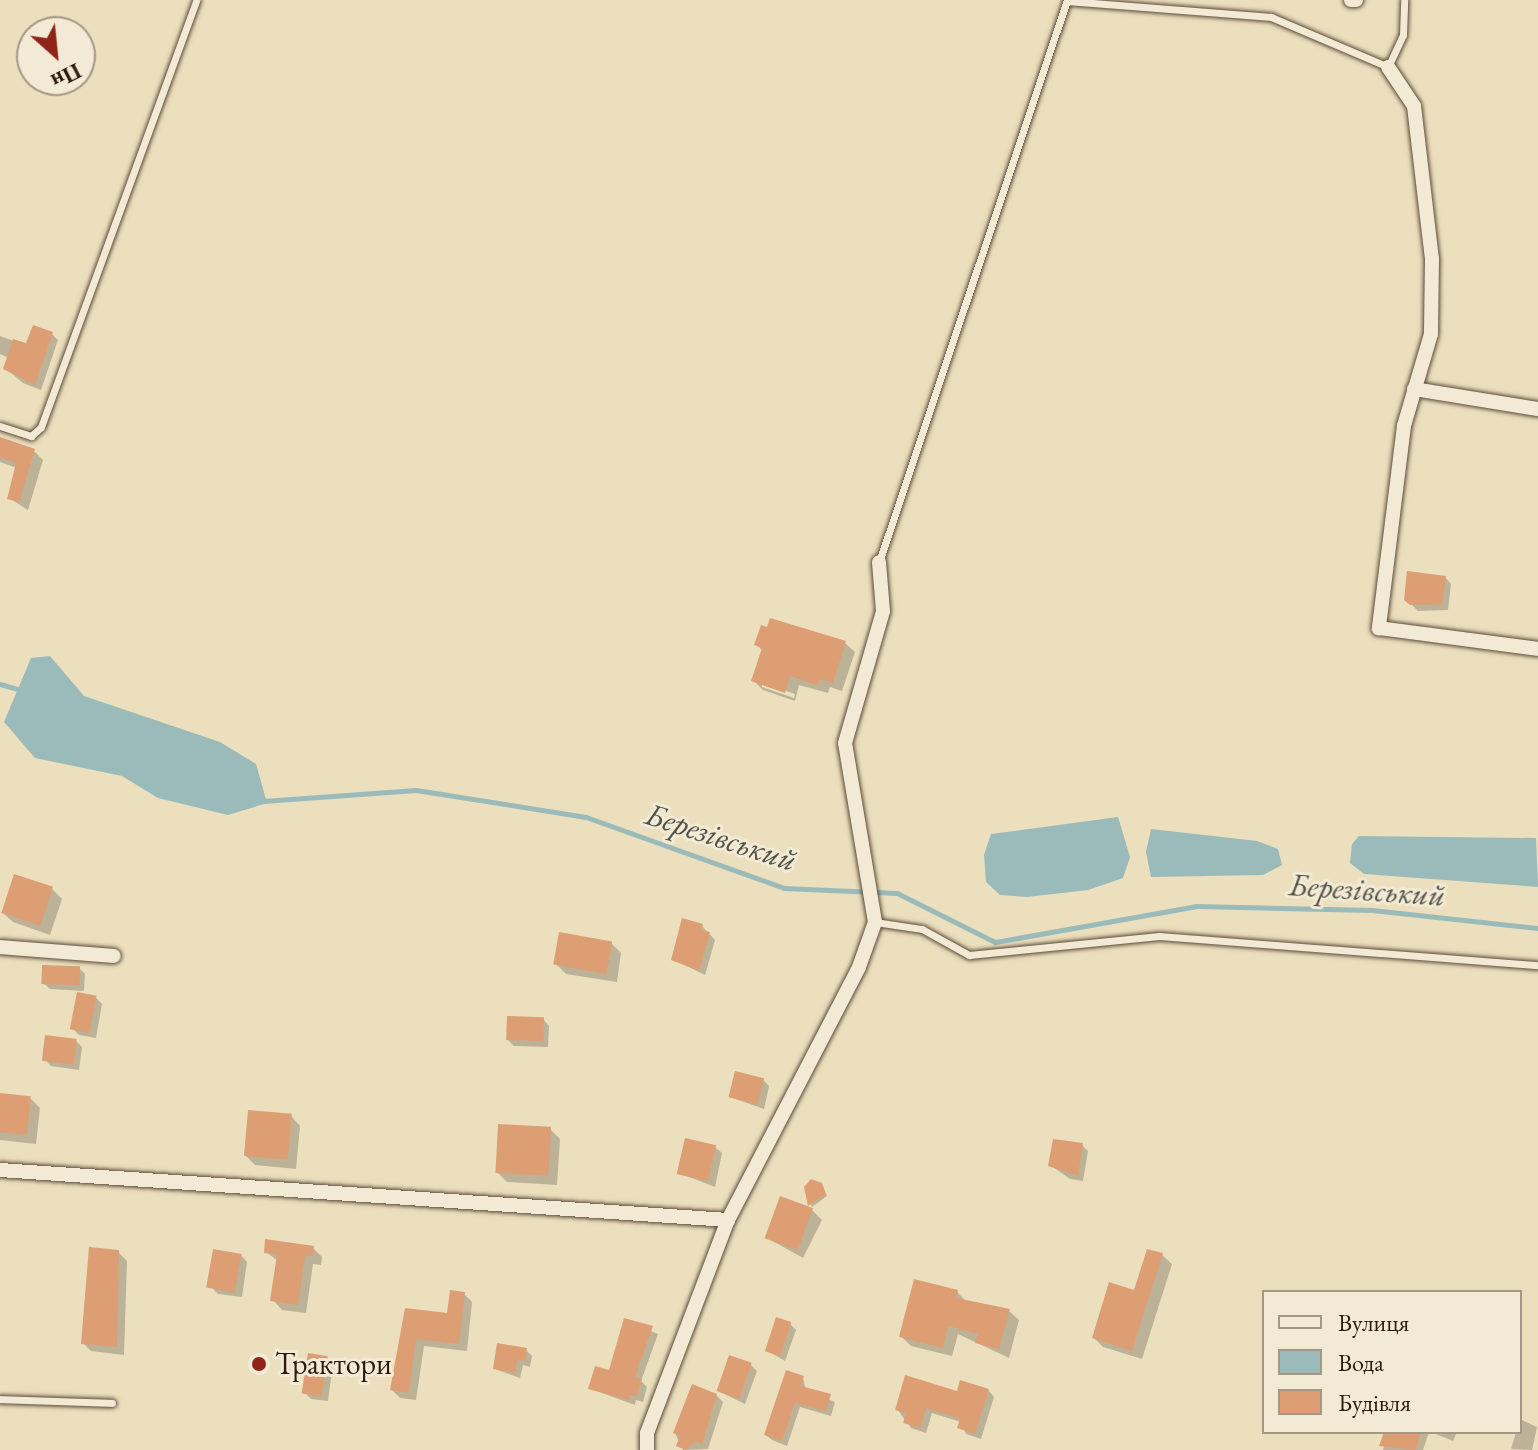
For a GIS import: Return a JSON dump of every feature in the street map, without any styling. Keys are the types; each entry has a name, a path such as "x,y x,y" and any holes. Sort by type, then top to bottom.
{"street":[{"path":"1388,67 1414,106 1432,259 1431,334 1404,426 1379,628 1538,649"},
{"path":"1414,389 1538,409"},
{"path":"647,1450 647,1433 728,1220 859,967 875,922 845,743 883,611 879,562"},
{"path":"0,947 114,956"},
{"path":"0,1170 728,1220"}],"lane":[{"path":"0,426 31,436 41,427 196,0"},
{"path":"879,562 1067,0 1271,17 1388,67 1403,35 1404,0"},
{"path":"875,922 922,929 969,955 1159,936 1538,965"},
{"path":"0,1399 112,1403"}],"water":[{"path":"50,656 84,696 220,742 256,764 267,803 228,815 158,798 122,776 35,758 4,722 31,658"},
{"path":"1118,817 1130,857 1123,878 1088,890 1027,897 1000,895 986,882 984,855 991,834"},
{"path":"1151,829 1257,841 1278,849 1282,865 1263,875 1151,877 1146,852"},
{"path":"1359,836 1536,838 1538,887 1364,874 1350,863 1352,844"}],"building":[{"path":"33,325 53,332 35,385 3,369 13,339 26,343"},
{"path":"0,437 35,449 19,502 7,499 16,463 0,457"},
{"path":"1407,571 1446,576 1442,604 1410,605 1404,600"},
{"path":"770,618 846,641 833,683 820,679 818,685 790,676 785,693 751,681 762,648 754,645 761,625 767,627"},
{"path":"14,874 53,887 40,926 1,913"},
{"path":"682,918 703,924 701,930 710,932 699,971 671,960"},
{"path":"559,932 612,941 606,974 553,964"},
{"path":"42,965 80,966 79,985 41,984"},
{"path":"77,992 97,996 89,1033 70,1029"},
{"path":"507,1016 544,1017 543,1041 506,1040"},
{"path":"45,1035 77,1039 74,1065 42,1061"},
{"path":"735,1071 764,1078 758,1104 728,1097"},
{"path":"0,1093 31,1096 27,1135 0,1132"},
{"path":"248,1110 292,1114 288,1160 244,1156"},
{"path":"498,1124 551,1127 548,1176 495,1173"},
{"path":"685,1138 716,1145 708,1181 677,1174"},
{"path":"1053,1139 1083,1143 1078,1176 1048,1166"},
{"path":"811,1179 822,1183 826,1194 808,1206 804,1187"},
{"path":"780,1196 813,1208 797,1250 765,1238"},
{"path":"265,1239 314,1246 313,1256 305,1256 298,1305 270,1301 277,1254 264,1253"},
{"path":"89,1247 119,1250 117,1347 81,1344"},
{"path":"213,1249 242,1254 235,1292 206,1287"},
{"path":"1147,1249 1163,1253 1132,1351 1092,1338 1109,1282 1134,1290"},
{"path":"914,1279 958,1290 956,1298 1010,1309 999,1349 975,1343 978,1334 948,1326 943,1348 899,1337"},
{"path":"450,1290 465,1292 459,1344 416,1339 409,1393 390,1390 405,1308 447,1313"},
{"path":"776,1317 791,1322 780,1356 765,1351"},
{"path":"624,1318 653,1326 635,1377 642,1379 637,1397 630,1395 629,1400 588,1389 595,1366 609,1370"},
{"path":"497,1343 527,1348 525,1361 517,1360 515,1373 493,1369"},
{"path":"308,1353 328,1356 321,1397 302,1393"},
{"path":"729,1355 752,1363 739,1399 717,1391"},
{"path":"786,1370 804,1376 801,1386 831,1394 826,1411 795,1403 782,1441 764,1435"},
{"path":"905,1375 957,1391 960,1380 989,1389 975,1434 957,1428 960,1419 926,1408 920,1428 903,1423 906,1413 895,1410"},
{"path":"692,1384 717,1394 702,1444 695,1441 686,1450 676,1446 680,1436 673,1433"},
{"path":"1383,1434 1420,1434 1416,1450 1379,1446"}],"waterway":[{"name":"Березівський","path":"0,684 21,690"},
{"name":"Березівський","path":"263,801 416,790 586,817 784,888 897,893 995,942 1197,906 1372,910 1538,928"}],"place":[{"name":"Трактори","path":"259,1364"}]}
